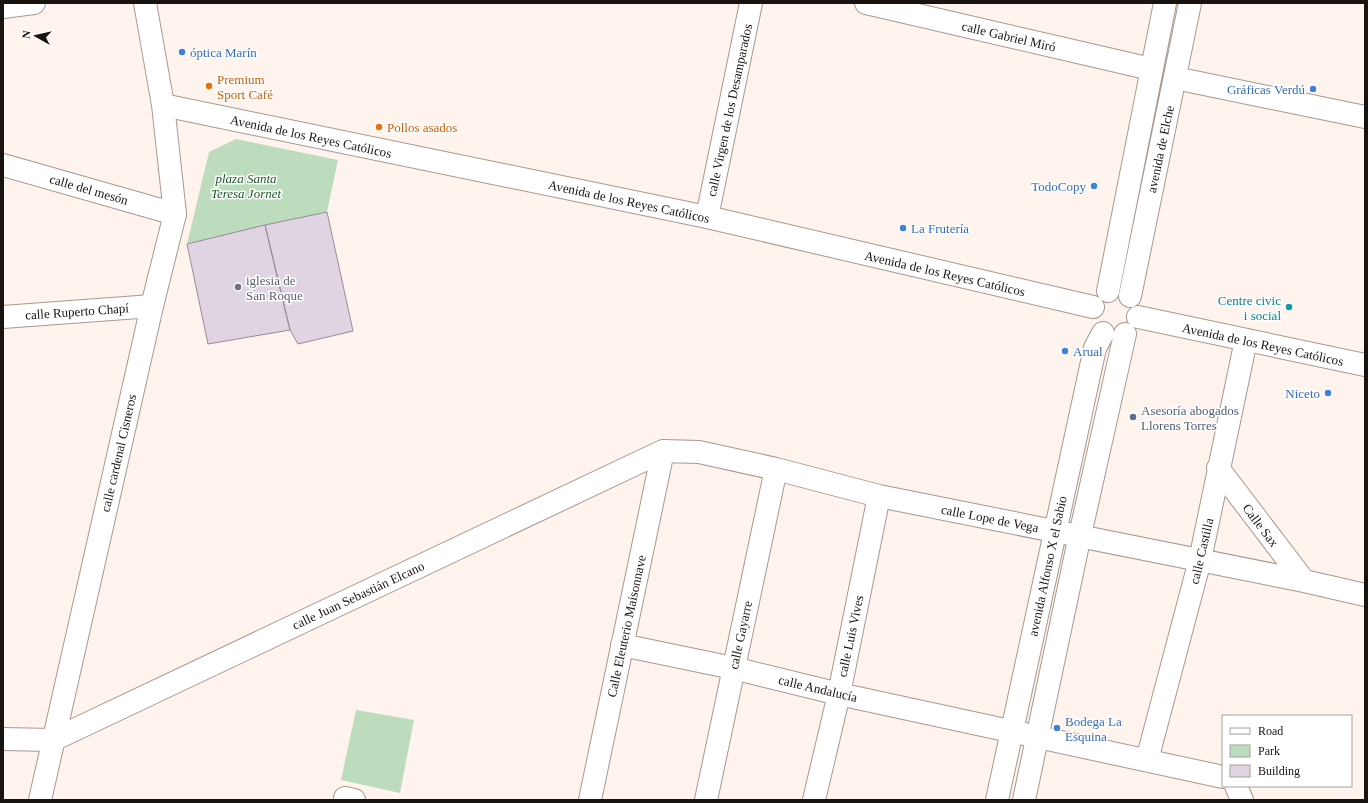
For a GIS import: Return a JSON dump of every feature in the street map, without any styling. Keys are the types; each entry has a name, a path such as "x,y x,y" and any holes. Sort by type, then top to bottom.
{"street":[{"path":"3,7 34,3"},
{"name":"calle cardenal Cisneros","path":"40,800 52,740 152,306 175,214 163,105 145,3"},
{"name":"calle Virgen de los Desamparados","path":"707,217 751,3"},
{"name":"calle Gabriel Miró","path":"866,3 1151,69"},
{"name":"avenida de Elche","path":"1108,291 1151,69 1166,3"},
{"name":"avenida de Elche","path":"1130,296 1190,3"},
{"path":"1175,78 1365,117"},
{"name":"Avenida de los Reyes Católicos","path":"163,105 707,217 1092,307"},
{"name":"calle del mesón","path":"3,165 175,214"},
{"path":"1108,291 1124,291 1130,296 1135,302 1138,317 1131,330 1125,334 1110,336 1103,333 1093,322 1092,307 1101,294 1108,291"},
{"name":"calle Ruperto Chapí","path":"3,316 152,306"},
{"name":"Avenida de los Reyes Católicos","path":"1138,317 1365,365"},
{"name":"avenida Alfonso X el Sabio","path":"997,800 1013,732 1054,530 1095,348 1103,333"},
{"name":"avenida Alfonso X el Sabio","path":"1024,800 1080,535 1125,334"},
{"name":"calle Castilla","path":"1147,760 1200,560 1218,468 1246,340"},
{"name":"calle Juan Sebastián Elcano","path":"52,740 663,451"},
{"name":"calle Lope de Vega","path":"663,451 699,452 776,469 879,496 1080,535 1365,595"},
{"name":"Calle Eleuterio Maisonnave","path":"590,800 663,451"},
{"name":"Calle Sax","path":"1218,468 1304,581"},
{"name":"calle Gayarre","path":"706,800 776,469"},
{"name":"calle Luis Vives","path":"814,800 839,694 879,496"},
{"name":"calle Andalucía","path":"622,645 733,668 839,694 1037,738 1147,760 1222,778"},
{"path":"3,739 52,740"},
{"path":"1236,787 1242,800"}],"green space":[{"name":"plaza Santa Teresa Jornet","path":"236,139 338,160 327,212 187,244 209,152"},
{"path":"356,710 414,720 400,793 341,780"}],"building":[{"path":"327,212 353,331 298,344 290,330 265,225"},
{"name":"iglesia de San Roque","path":"265,225 290,330 208,344 187,244"}],"place":[{"name":"óptica Marín","path":"182,52"},
{"name":"Premium Sport Café","path":"209,86"},
{"name":"Gráficas Verdú","path":"1313,89"},
{"name":"Pollos asados","path":"379,127"},
{"name":"TodoCopy","path":"1094,186"},
{"name":"La Frutería","path":"903,228"},
{"name":"iglesia de San Roque","path":"238,287"},
{"name":"Centre civic i social","path":"1289,307"},
{"name":"Arual","path":"1065,351"},
{"name":"Niceto","path":"1328,393"},
{"name":"Asesoría abogados Llorens Torres","path":"1133,417"},
{"name":"Bodega La Esquina","path":"1057,728"}]}
